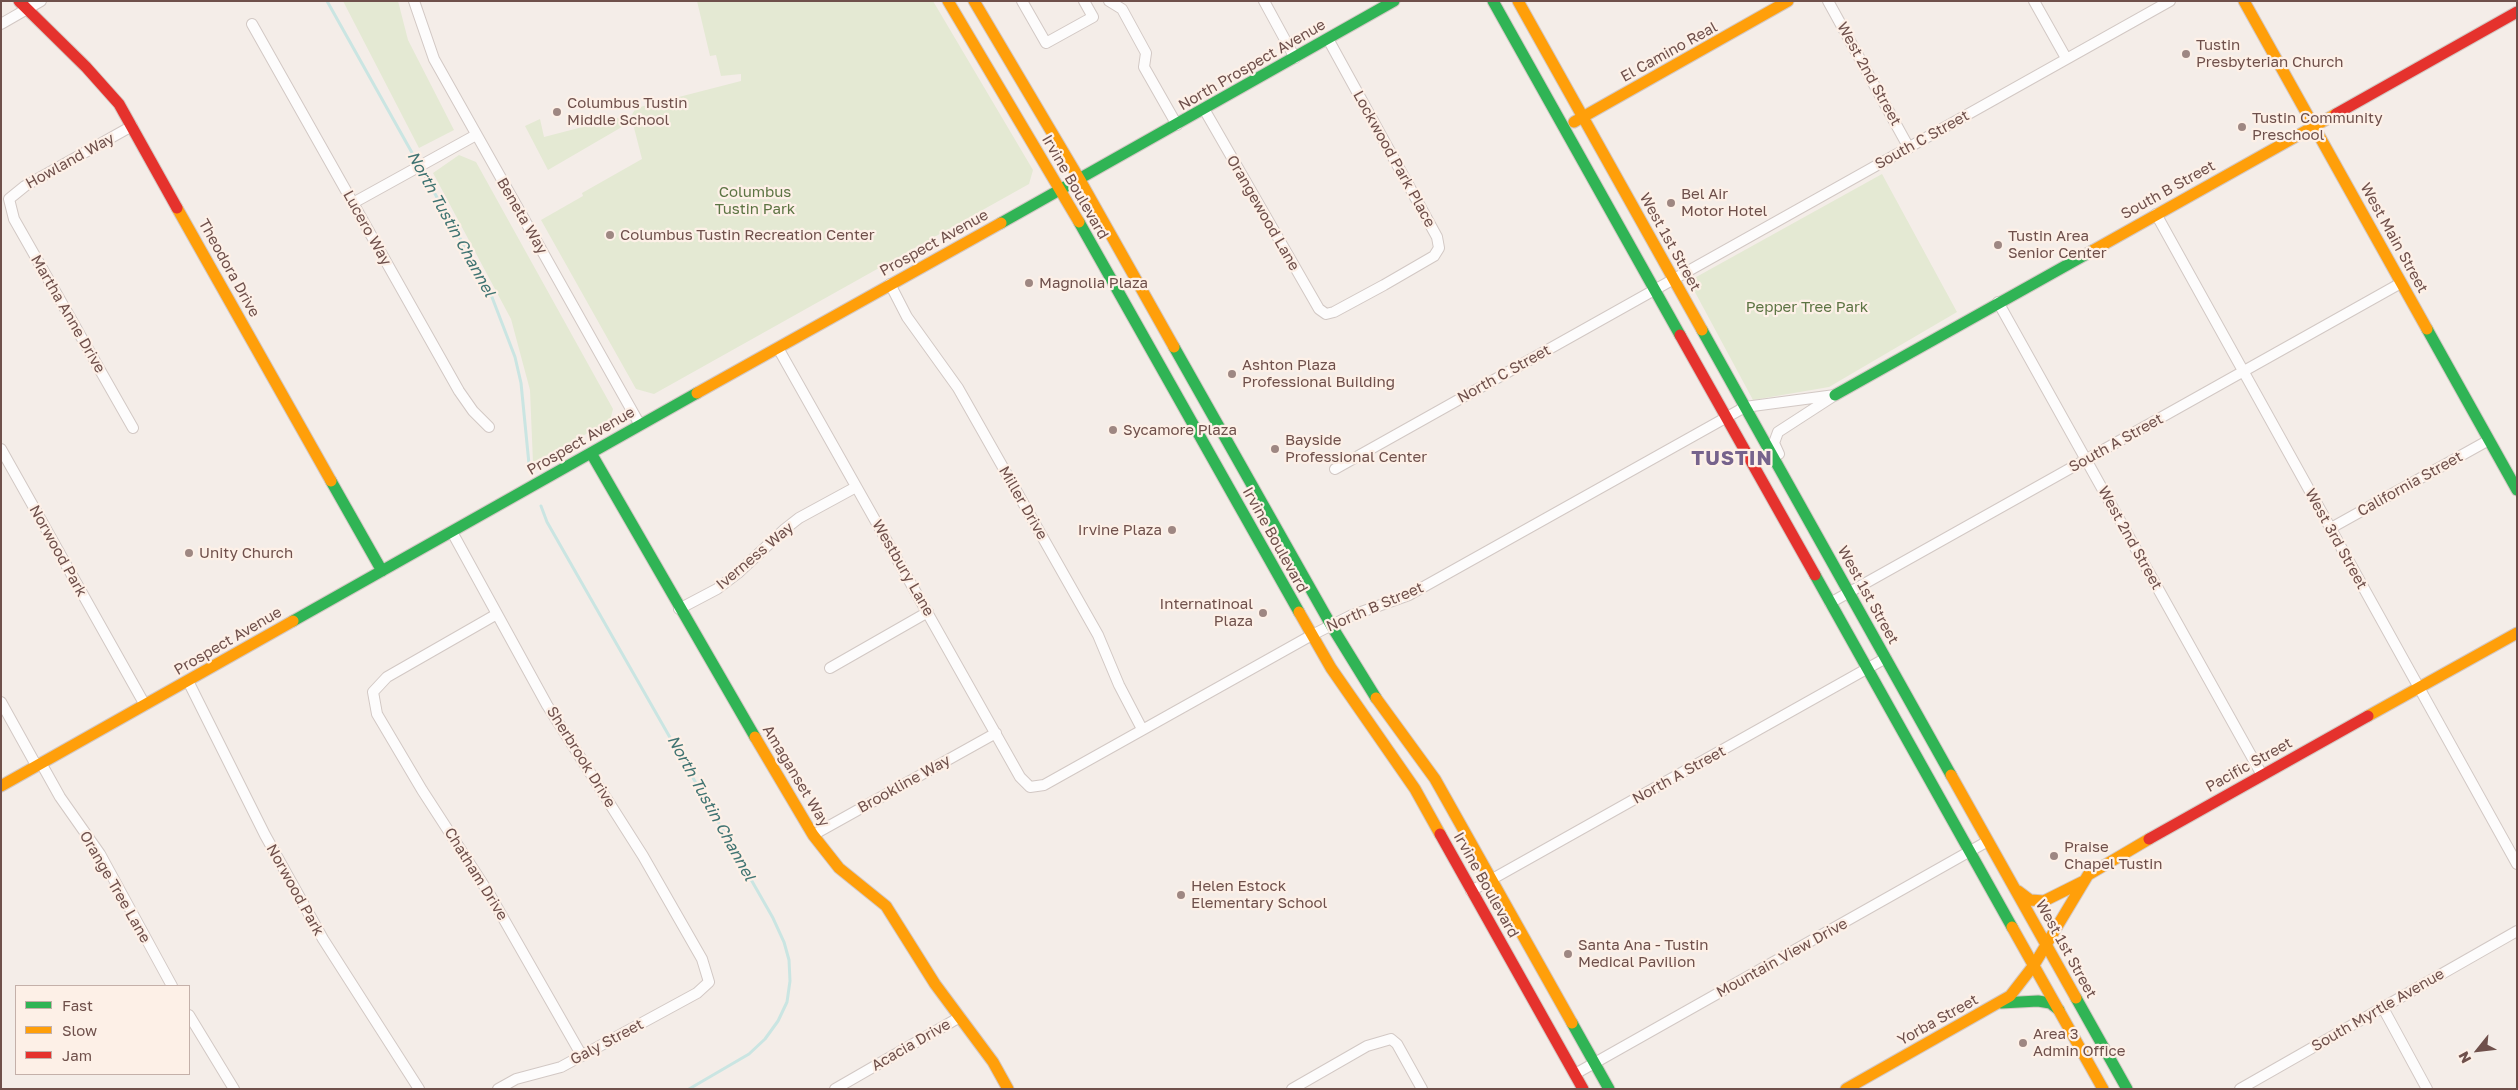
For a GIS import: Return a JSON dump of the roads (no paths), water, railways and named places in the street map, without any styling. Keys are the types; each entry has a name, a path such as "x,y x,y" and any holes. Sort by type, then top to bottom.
{"main road":[{"name":"Irvine Boulevard","path":"948,1 1061,191 1345,692 1415,789 1583,1089"},
{"name":"Irvine Boulevard","path":"974,1 1080,180 1331,625 1374,695 1435,779 1609,1089"},
{"name":"North Prospect Avenue","path":"1177,125 1394,1"},
{"path":"1493,1 2103,1089"},
{"name":"West 1st Street","path":"1518,1 2127,1089"},
{"name":"El Camino Real","path":"1564,128 1788,1"},
{"name":"West Main Street","path":"2244,1 2517,490"},
{"name":"Theodora Drive","path":"23,5 97,79 119,104 382,571"},
{"name":"South B Street","path":"1835,395 2517,12"},
{"name":"Prospect Avenue","path":"1,786 890,284 1061,191 1177,125"},
{"path":"1214,462 1234,452"},
{"name":"Amaganset Way","path":"591,453 679,609 813,835 839,868 886,906 935,984 993,1062 1008,1089"},
{"name":"Pacific Street","path":"2034,965 2086,880 2096,868 2517,633"},
{"path":"2013,886 2030,900 2038,902 2056,896 2086,880"},
{"name":"Yorba Street","path":"1846,1089 2001,1003 2034,965"},
{"path":"2001,1003 2038,1001 2050,1003 2059,1010"}],"street":[{"path":"1,24 23,5 41,1"},
{"name":"Beneta Way","path":"414,1 434,59 640,425"},
{"path":"1022,1 1046,43 1093,17 1084,1"},
{"path":"1109,1 1122,9 1146,53 1144,67 1177,125"},
{"path":"1264,1 1295,58"},
{"name":"West 2nd Street","path":"1828,1 1909,148"},
{"path":"2034,1 2066,58"},
{"name":"South C Street","path":"1674,279 2170,1"},
{"name":"Lucero Way","path":"252,24 459,391 473,411 489,427"},
{"name":"Lockwood Park Place","path":"1326,314 1334,312 1434,256 1438,248 1438,236 1328,39"},
{"name":"Orangewood Lane","path":"1204,109 1319,309 1326,314"},
{"name":"Howland Way","path":"9,199 25,186 132,126"},
{"path":"353,203 476,135"},
{"name":"Martha Anne Drive","path":"9,199 14,219 133,428"},
{"name":"West 3rd Street","path":"2156,214 2517,864"},
{"name":"North C Street","path":"1335,469 1674,279"},
{"name":"South A Street","path":"1830,603 2402,283"},
{"name":"Miller Drive","path":"890,284 908,317 958,388 1098,634 1119,685 1142,729"},
{"name":"West 2nd Street","path":"1998,302 2262,775"},
{"name":"Westbury Lane","path":"778,348 1020,777 1030,787"},
{"name":"South B Street","path":"1745,407 1835,395"},
{"name":"South B Street","path":"1795,496 1795,483 1774,443 1778,432 1835,395"},
{"name":"North B Street","path":"1030,787 1044,785 1331,625 1409,595 1745,407"},
{"name":"California Street","path":"2331,528 2489,440"},
{"name":"Norwood Park","path":"1,449 145,705"},
{"name":"Iverness Way","path":"679,609 716,589 738,573 784,529 799,518 856,487"},
{"name":"Sherbrook Drive","path":"452,532 547,705 643,856 698,950 709,982"},
{"path":"830,668 928,612"},
{"name":"Chatham Drive","path":"497,614 387,677 373,692 377,714 422,790 490,894 582,1056"},
{"name":"North A Street","path":"1471,891 1886,658"},
{"name":"Norwood Park","path":"188,681 265,835 323,939 419,1089"},
{"name":"Orange Tree Lane","path":"1,702 60,797 100,854 171,985"},
{"name":"Brookline Way","path":"813,835 996,733"},
{"name":"Mountain View Drive","path":"1575,1074 1988,841"},
{"name":"South Myrtle Avenue","path":"2240,1089 2517,931"},
{"name":"Galy Street","path":"498,1089 516,1079 560,1067 582,1056 697,993 709,982"},
{"path":"2383,1008 2427,1089"},
{"path":"190,1017 234,1089"},
{"name":"Acacia Drive","path":"835,1089 960,1017"},
{"path":"1292,1089 1380,1040 1391,1039 1397,1044 1422,1089"}],"waterway":[{"name":"North Tustin Channel","path":"327,1 490,292 515,357 521,383 529,464"},
{"name":"North Tustin Channel","path":"541,506 547,522 773,918 784,942 789,960 790,981 787,1002 778,1021 765,1039 749,1054 689,1089"}],"place":[{"name":"Tustin Presbyterian Church","path":"2186,54"},
{"name":"Columbus Tustin Middle School","path":"557,112"},
{"name":"Tustin Community Preschool","path":"2242,127"},
{"name":"Bel Air Motor Hotel","path":"1671,203"},
{"name":"Columbus Tustin Recreation Center","path":"610,235"},
{"name":"Tustin Area Senior Center","path":"1998,245"},
{"name":"Magnolia Plaza","path":"1029,283"},
{"name":"Ashton Plaza Professional Building","path":"1232,374"},
{"name":"Sycamore Plaza","path":"1113,430"},
{"name":"Bayside Professional Center","path":"1275,449"},
{"name":"Irvine Plaza","path":"1172,530"},
{"name":"Unity Church","path":"189,553"},
{"name":"Internatinoal Plaza","path":"1263,613"},
{"name":"Praise Chapel Tustin","path":"2054,856"},
{"name":"Helen Estock Elementary School","path":"1181,895"},
{"name":"Santa Ana - Tustin Medical Pavilion","path":"1568,954"},
{"name":"Area 3 Admin Office","path":"2023,1043"}],"district":[{"name":"TUSTIN","path":"1732,459"}],"park label":[{"name":"Columbus Tustin Park","path":"755,200"},
{"name":"Pepper Tree Park","path":"1807,307"}]}
